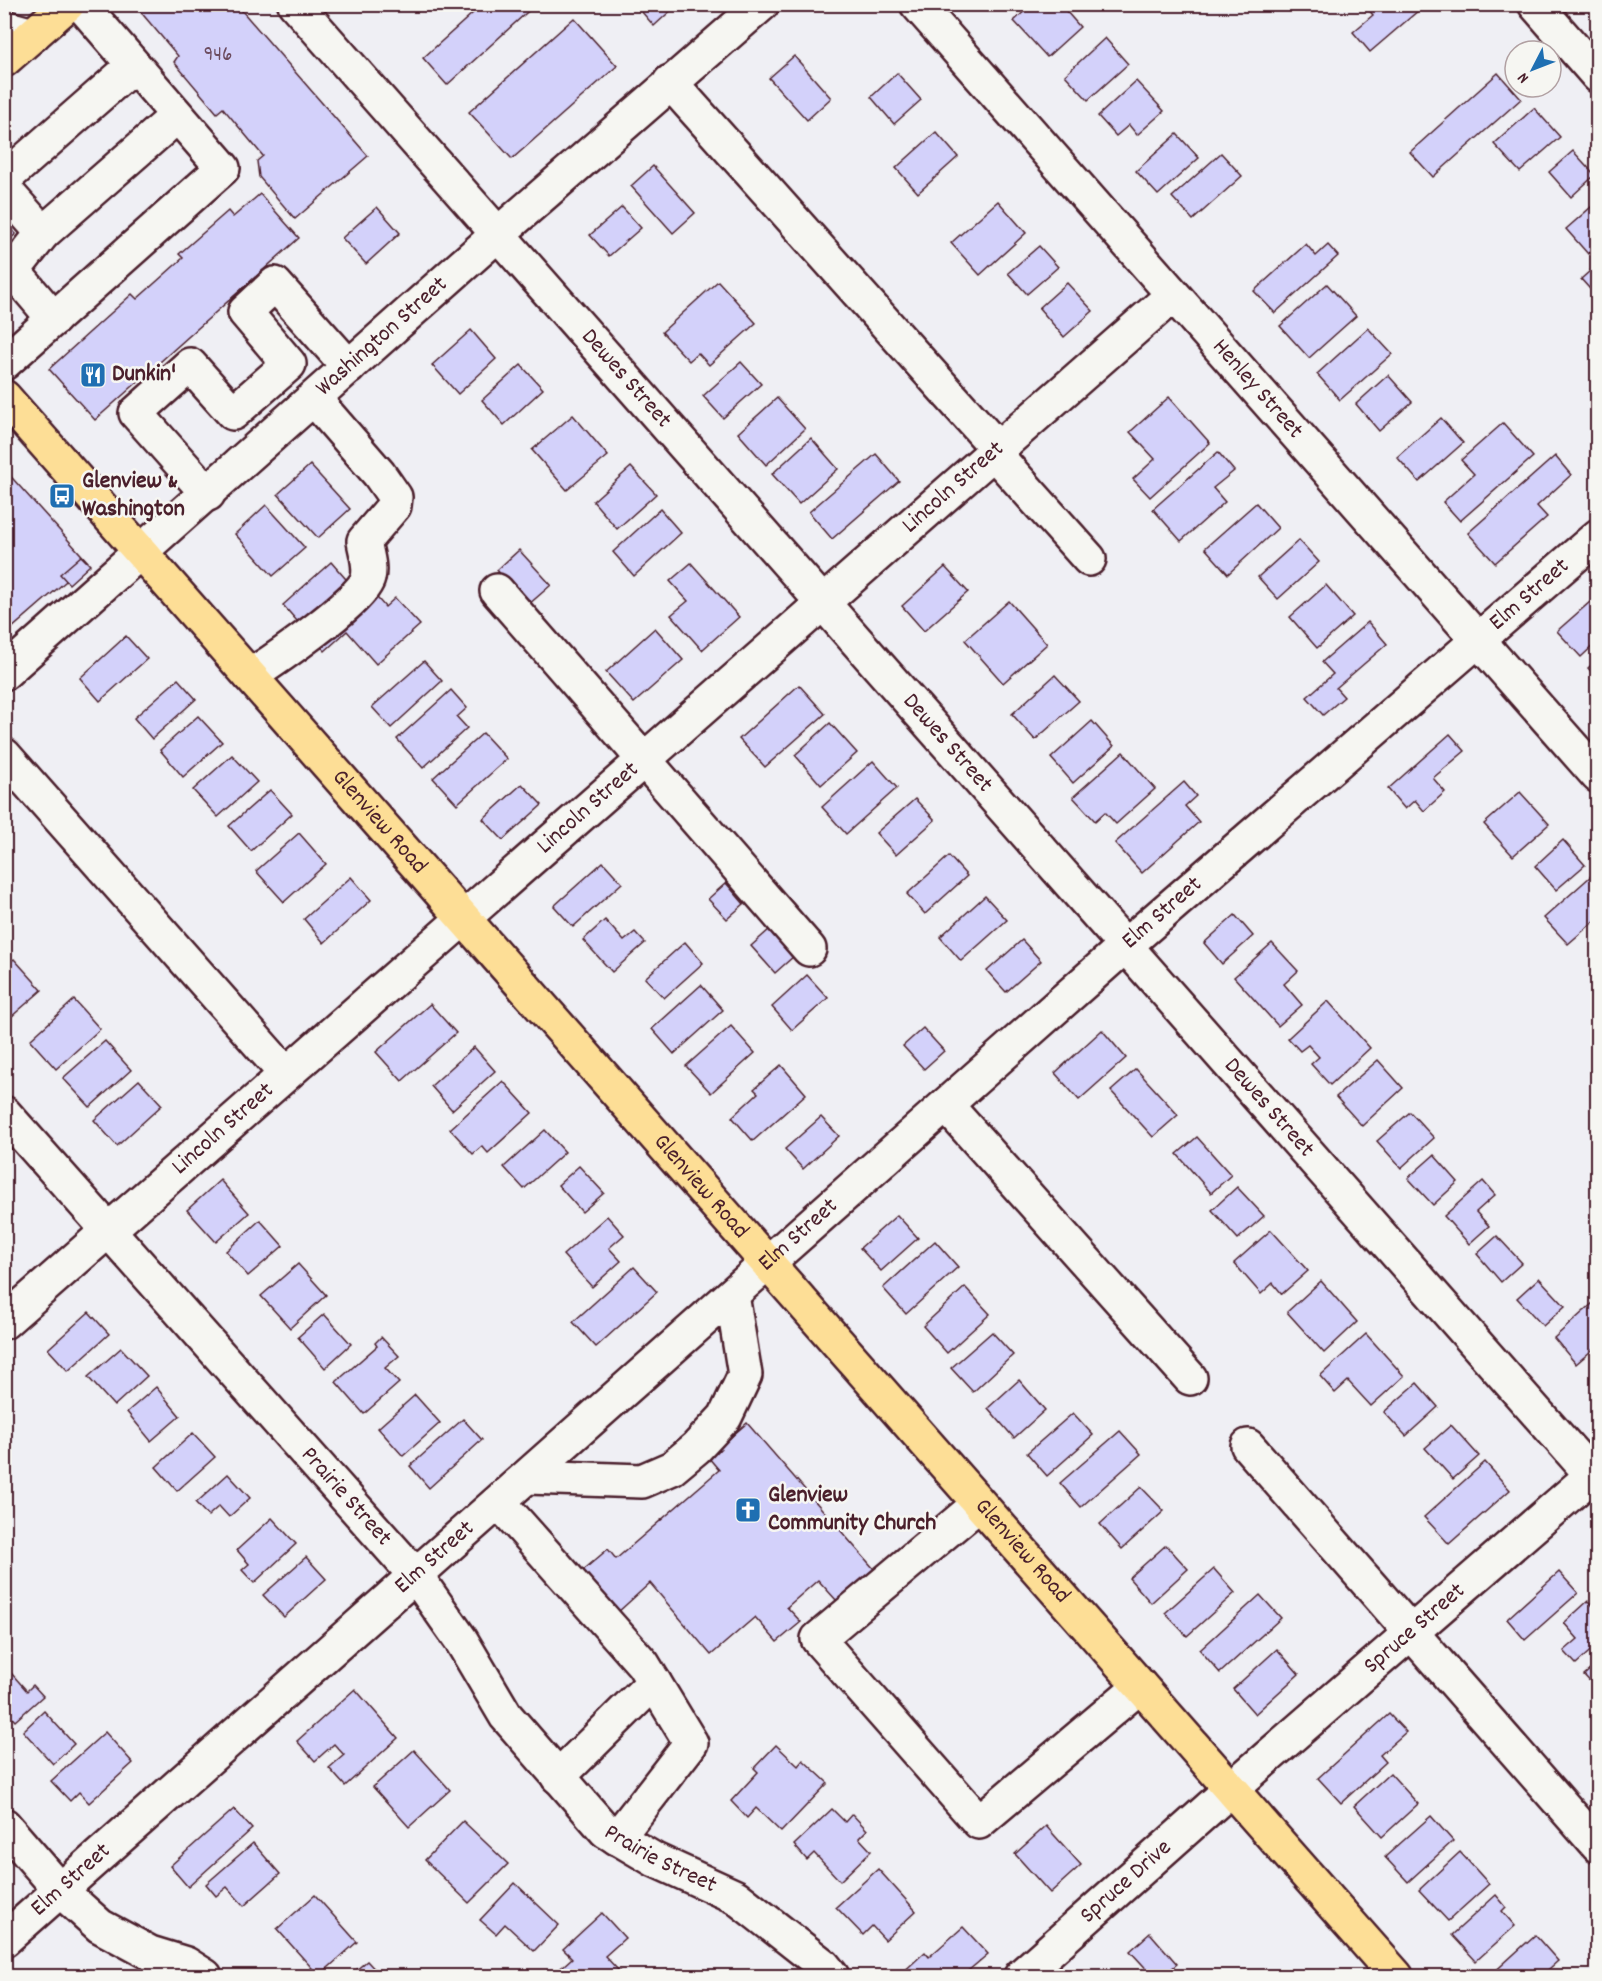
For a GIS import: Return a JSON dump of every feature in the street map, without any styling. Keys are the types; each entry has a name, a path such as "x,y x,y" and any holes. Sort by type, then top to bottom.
{"main road":[{"path":"4,60 19,31 68,4"},
{"name":"Glenview Road","path":"4,397 1396,1977"}],"street":[{"path":"4,363 223,168 81,4"},
{"name":"Dewes Street","path":"295,4 1595,1476"},
{"name":"Washington Street","path":"4,673 670,82 762,4"},
{"name":"Henley Street","path":"917,4 1598,777"},
{"path":"1543,8 1598,76"},
{"path":"4,179 133,66"},
{"path":"670,82 1089,559"},
{"path":"54,319 13,271 43,233 177,116"},
{"path":"4,189 43,233"},
{"path":"208,494 136,413 190,365 233,413 289,364 245,312 275,284 349,368"},
{"name":"Lincoln Street","path":"4,1322 1173,295"},
{"path":"250,676 304,638 361,590 368,579 369,563 364,541 394,506 395,497 379,474 314,399"},
{"name":"Elm Street","path":"4,1940 1125,946 1598,536"},
{"path":"497,591 809,950"},
{"path":"4,755 286,1074"},
{"path":"946,1105 1190,1378"},
{"name":"Prairie Street","path":"4,1113 416,1576 460,1640 506,1716 606,1831 655,1860 736,1898 824,1966 832,1977"},
{"path":"528,1477 642,1481 672,1467 696,1448 725,1417 745,1375 732,1295"},
{"path":"1248,1446 1598,1846"},
{"name":"Spruce Street","path":"1231,1789 1595,1476"},
{"path":"499,1502 643,1664 691,1743 617,1838"},
{"path":"979,1504 818,1639 979,1822 1140,1686"},
{"path":"558,1777 654,1682"},
{"name":"Spruce Drive","path":"1021,1977 1231,1789"},
{"path":"4,1825 61,1891 100,1926 150,1953 186,1964 205,1977"}],"building":[{"path":"145,4 236,4 368,156 295,219 259,177 257,161 263,156 223,108 217,113 174,62 178,56 139,10"},
{"path":"483,4 536,4 447,85 423,58"},
{"path":"635,4 678,4 654,26"},
{"path":"1032,4 1073,4 1066,11 1080,27 1047,57 1014,21"},
{"path":"1364,4 1426,4 1370,52 1353,32 1373,15"},
{"path":"574,18 617,66 512,159 469,112"},
{"path":"1105,38 1128,64 1088,100 1065,75"},
{"path":"794,56 831,98 807,120 769,78"},
{"path":"897,73 921,100 894,124 871,97"},
{"path":"1498,73 1503,79 1503,99 1521,99 1433,177 1410,152"},
{"path":"1136,81 1164,111 1137,135 1129,125 1116,136 1098,116"},
{"path":"1534,108 1560,137 1520,172 1494,144"},
{"path":"936,132 958,157 918,193 896,168"},
{"path":"1177,134 1199,158 1158,195 1136,171"},
{"path":"1573,151 1595,175 1571,197 1549,172"},
{"path":"1221,153 1242,176 1193,220 1172,197"},
{"path":"653,166 695,213 673,233 631,186"},
{"path":"260,194 299,238 95,420 49,369 132,294 137,299 183,258 179,254 228,211 233,217"},
{"path":"998,201 1026,233 980,275 951,243"},
{"path":"1598,201 1598,245 1588,254 1566,229"},
{"path":"377,207 400,233 366,264 342,238"},
{"path":"622,207 641,228 609,256 590,235"},
{"path":"4,222 16,234 4,244"},
{"path":"1306,244 1316,256 1328,245 1338,256 1275,313 1254,291"},
{"path":"1039,246 1058,267 1027,294 1008,273"},
{"path":"1598,264 1598,298 1581,279"},
{"path":"718,281 756,323 709,365 698,353 689,361 662,332"},
{"path":"1067,283 1093,311 1064,337 1039,308"},
{"path":"1327,284 1356,316 1309,358 1280,326"},
{"path":"1368,328 1392,354 1340,400 1317,374"},
{"path":"471,330 496,359 458,394 432,365"},
{"path":"741,362 761,384 723,418 703,396"},
{"path":"521,365 543,389 504,425 482,400"},
{"path":"1388,375 1412,402 1379,431 1356,404"},
{"path":"1169,397 1210,443 1150,497 1133,479 1155,459 1130,432"},
{"path":"777,398 805,429 766,465 738,433"},
{"path":"573,415 608,456 567,490 532,450"},
{"path":"1441,418 1463,443 1419,482 1397,457"},
{"path":"1503,423 1533,457 1460,521 1443,502 1474,474 1461,460"},
{"path":"811,438 838,469 799,504 772,474"},
{"path":"1218,452 1234,471 1213,488 1225,502 1181,541 1153,509"},
{"path":"876,454 899,481 832,539 809,512"},
{"path":"1555,456 1571,475 1537,506 1547,517 1495,563 1468,533"},
{"path":"310,465 350,509 318,538 278,494"},
{"path":"631,467 656,494 617,529 593,501"},
{"path":"4,469 88,562 4,635"},
{"path":"1256,503 1278,528 1228,574 1205,548"},
{"path":"266,505 305,548 273,576 235,534"},
{"path":"660,509 681,533 634,576 613,552"},
{"path":"1299,540 1319,562 1278,599 1258,577"},
{"path":"519,550 551,585 528,605 497,570"},
{"path":"81,556 90,565 69,584 60,574"},
{"path":"331,562 352,586 304,629 283,605"},
{"path":"691,563 739,617 702,650 671,615 688,601 670,581"},
{"path":"945,567 968,592 924,631 902,606"},
{"path":"1326,585 1353,616 1317,648 1290,617"},
{"path":"372,592 385,607 395,598 420,625 376,664 347,631 325,651 316,641"},
{"path":"1598,595 1598,641 1581,657 1557,631"},
{"path":"1009,601 1047,644 1003,683 965,640"},
{"path":"1368,622 1387,644 1336,688 1344,697 1323,715 1307,697 1333,674 1322,662"},
{"path":"655,628 683,660 634,703 606,672"},
{"path":"126,636 147,659 100,701 80,678"},
{"path":"1598,659 1598,679 1588,668"},
{"path":"424,661 442,681 391,728 372,707"},
{"path":"1055,675 1079,701 1035,740 1012,714"},
{"path":"178,679 196,699 152,739 134,718"},
{"path":"799,685 825,714 765,767 739,739"},
{"path":"451,690 467,708 457,717 467,728 423,768 397,739"},
{"path":"198,716 222,742 183,777 160,750"},
{"path":"1092,721 1114,746 1073,783 1051,758"},
{"path":"830,723 857,753 821,785 795,755"},
{"path":"483,733 507,759 457,804 433,778"},
{"path":"1450,734 1465,751 1433,778 1445,792 1424,811 1415,800 1405,809 1388,789"},
{"path":"1123,752 1155,789 1116,824 1105,812 1095,821 1073,797"},
{"path":"232,755 257,782 218,817 193,790"},
{"path":"873,761 897,788 846,834 822,807"},
{"path":"1184,782 1196,796 1185,806 1199,822 1142,873 1115,843"},
{"path":"522,784 542,805 503,840 483,819"},
{"path":"270,790 292,814 251,851 229,826"},
{"path":"1520,792 1549,824 1513,856 1484,824"},
{"path":"915,799 935,820 896,855 876,833"},
{"path":"299,833 326,864 284,902 256,871"},
{"path":"1563,840 1585,865 1556,890 1535,866"},
{"path":"949,856 967,876 925,914 907,894"},
{"path":"603,862 622,883 573,927 554,906"},
{"path":"1591,876 1598,884 1598,918 1568,944 1544,918"},
{"path":"351,877 371,900 324,943 304,919"},
{"path":"726,883 744,904 727,919 708,899"},
{"path":"985,896 1007,920 961,961 940,937"},
{"path":"1235,915 1253,936 1222,964 1204,943"},
{"path":"605,920 624,941 635,932 645,943 612,972 583,940"},
{"path":"770,929 794,956 775,973 751,946"},
{"path":"1022,940 1041,961 1006,992 987,971"},
{"path":"685,942 703,963 664,998 645,978"},
{"path":"1272,943 1298,971 1284,984 1302,1005 1278,1026 1234,977"},
{"path":"14,959 42,990 11,1017 4,1010 4,967"},
{"path":"807,975 828,998 792,1030 772,1007"},
{"path":"701,985 723,1010 674,1054 652,1029"},
{"path":"74,1000 100,1029 56,1069 30,1040"},
{"path":"1328,1001 1370,1048 1330,1085 1311,1064 1319,1057 1308,1045 1300,1051 1288,1038"},
{"path":"430,1004 456,1033 402,1081 376,1052"},
{"path":"731,1026 755,1053 711,1093 686,1066"},
{"path":"923,1028 944,1051 924,1069 903,1046"},
{"path":"1102,1030 1126,1058 1079,1100 1055,1073"},
{"path":"105,1041 131,1070 90,1107 63,1078"},
{"path":"474,1047 495,1071 452,1110 431,1086"},
{"path":"1378,1060 1403,1088 1362,1126 1336,1097"},
{"path":"781,1065 806,1094 753,1141 732,1117 758,1093 754,1089"},
{"path":"1136,1069 1178,1115 1153,1137 1111,1091"},
{"path":"139,1080 162,1105 117,1146 94,1120"},
{"path":"503,1081 532,1113 488,1153 482,1146 473,1154 450,1129"},
{"path":"1410,1112 1434,1138 1401,1168 1377,1141"},
{"path":"821,1117 839,1136 803,1169 785,1149"},
{"path":"545,1130 565,1152 524,1189 504,1167"},
{"path":"1197,1137 1231,1175 1211,1193 1177,1154"},
{"path":"1434,1155 1458,1182 1433,1205 1408,1178"},
{"path":"579,1166 604,1193 582,1212 558,1185"},
{"path":"220,1180 249,1213 216,1242 187,1210"},
{"path":"1483,1181 1495,1195 1476,1212 1489,1226 1469,1244 1444,1216"},
{"path":"1237,1187 1264,1216 1238,1239 1212,1210"},
{"path":"897,1215 918,1238 881,1271 860,1248"},
{"path":"607,1216 624,1235 609,1248 621,1261 592,1287 563,1255"},
{"path":"260,1220 283,1246 248,1276 226,1251"},
{"path":"1271,1230 1308,1271 1282,1294 1273,1283 1261,1294 1234,1263"},
{"path":"1497,1236 1522,1263 1501,1282 1477,1254"},
{"path":"935,1241 958,1267 906,1314 883,1288"},
{"path":"298,1264 326,1295 290,1328 261,1296"},
{"path":"634,1267 657,1292 596,1347 573,1322"},
{"path":"1539,1278 1565,1306 1543,1326 1517,1298"},
{"path":"1321,1281 1357,1322 1324,1353 1287,1312"},
{"path":"965,1287 990,1314 947,1353 923,1326"},
{"path":"1593,1303 1598,1307 1598,1345 1576,1364 1554,1338"},
{"path":"89,1312 109,1334 68,1371 48,1349"},
{"path":"324,1314 351,1344 325,1368 298,1337"},
{"path":"992,1332 1013,1355 973,1392 951,1368"},
{"path":"1366,1334 1404,1376 1371,1406 1348,1381 1335,1393 1320,1376"},
{"path":"381,1337 399,1356 385,1368 399,1383 364,1414 336,1382 377,1346 375,1343"},
{"path":"121,1348 147,1376 114,1406 88,1377"},
{"path":"1019,1380 1045,1410 1014,1438 988,1408"},
{"path":"1417,1383 1438,1407 1406,1436 1384,1412"},
{"path":"156,1387 180,1416 151,1441 127,1412"},
{"path":"415,1395 440,1423 403,1456 378,1428"},
{"path":"1073,1413 1093,1435 1047,1476 1027,1453"},
{"path":"463,1419 482,1440 429,1488 410,1466"},
{"name":"Glenview Community Church","path":"747,1423 874,1569 837,1601 818,1580 787,1607 801,1622 777,1642 755,1617 711,1655 650,1583 617,1613 581,1572 608,1549 616,1559 719,1470 708,1457"},
{"path":"1451,1425 1479,1456 1453,1479 1425,1448"},
{"path":"1120,1431 1141,1454 1081,1507 1060,1483"},
{"path":"193,1433 215,1457 177,1491 156,1467"},
{"path":"1485,1462 1510,1490 1449,1544 1424,1517"},
{"path":"228,1474 250,1498 229,1517 219,1506 208,1516 196,1503"},
{"path":"1141,1487 1164,1511 1122,1549 1100,1524"},
{"path":"272,1518 296,1544 254,1583 242,1570 249,1564 237,1550"},
{"path":"1166,1545 1188,1569 1151,1603 1129,1578"},
{"path":"306,1557 326,1579 284,1617 263,1595"},
{"path":"1214,1569 1235,1593 1187,1636 1165,1613"},
{"path":"1559,1572 1578,1593 1525,1640 1507,1619"},
{"path":"1260,1595 1281,1618 1220,1673 1200,1650"},
{"path":"1588,1601 1598,1611 1598,1644 1576,1664 1564,1651 1578,1639 1564,1623"},
{"path":"1277,1649 1299,1674 1255,1714 1233,1689"},
{"path":"1598,1663 1598,1690 1584,1675"},
{"path":"11,1673 27,1691 33,1685 43,1696 15,1721 4,1709 4,1679"},
{"path":"355,1689 398,1738 345,1786 329,1768 344,1755 334,1744 315,1761 297,1741"},
{"path":"44,1711 74,1744 53,1764 23,1731"},
{"path":"1389,1714 1406,1732 1380,1755 1386,1762 1341,1803 1318,1778"},
{"path":"105,1732 133,1763 89,1803 79,1792 70,1801 51,1781"},
{"path":"776,1745 798,1766 803,1760 828,1783 781,1832 756,1808 747,1818 731,1801 758,1772 754,1768"},
{"path":"414,1750 450,1790 409,1827 373,1787"},
{"path":"1390,1773 1418,1804 1382,1837 1354,1806"},
{"path":"234,1809 252,1829 188,1887 170,1866"},
{"path":"832,1809 845,1822 852,1814 867,1830 859,1838 871,1851 840,1881 814,1853 807,1860 794,1845"},
{"path":"1431,1816 1453,1841 1408,1882 1385,1857"},
{"path":"463,1821 508,1864 469,1903 425,1860"},
{"path":"1046,1826 1081,1865 1050,1893 1015,1854"},
{"path":"253,1843 280,1874 244,1906 227,1887 216,1896 206,1884"},
{"path":"1460,1852 1489,1884 1448,1921 1419,1890"},
{"path":"878,1869 916,1911 885,1940 872,1926 863,1935 836,1907"},
{"path":"515,1883 559,1925 534,1951 505,1924 496,1934 480,1920"},
{"path":"315,1895 357,1942 319,1976 277,1929"},
{"path":"1496,1895 1506,1907 1502,1911 1515,1926 1476,1961 1452,1935"},
{"path":"602,1913 625,1938 605,1956 620,1972 614,1976 552,1976 572,1958 563,1949"},
{"path":"963,1927 988,1954 962,1976 900,1975 925,1952 929,1957"},
{"path":"1150,1933 1177,1964 1163,1976 1153,1976 1130,1951"},
{"path":"1535,1935 1558,1961 1541,1976 1490,1976"},
{"path":"367,1961 381,1976 349,1976"}],"place":[{"name":"Dunkin'","path":"93,375"},
{"name":"Glenview & Washington","path":"62,496"},
{"name":"Glenview Community Church","path":"748,1510"}]}
